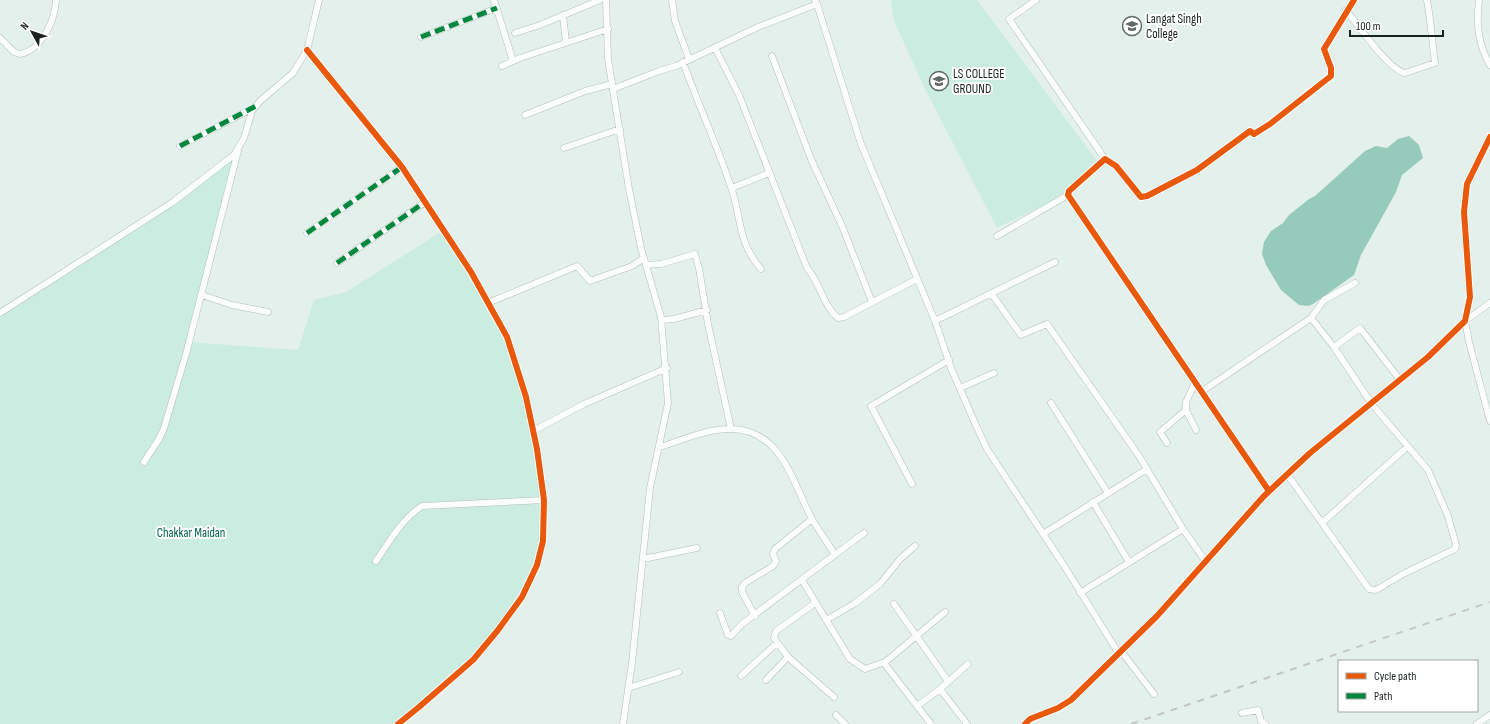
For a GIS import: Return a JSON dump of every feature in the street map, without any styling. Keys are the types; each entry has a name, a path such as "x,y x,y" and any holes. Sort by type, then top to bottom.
{"street":[{"path":"0,38 14,52 20,54 33,48 46,31 55,8 56,0"},
{"path":"180,146 256,106 293,73 307,50 319,0"},
{"path":"494,0 513,61"},
{"path":"516,33 600,0"},
{"path":"606,0 608,59 629,189 644,258 661,320 667,368 668,404 650,488 623,724"},
{"path":"672,0 675,21 698,105 732,188 738,222 745,244 752,258 761,269"},
{"path":"1036,0 1009,19 1105,159 1116,166 1141,197 1147,196 1197,170 1250,131 1254,134 1270,124 1331,76 1331,68 1324,49 1330,41 1346,10 1354,0"},
{"path":"1346,10 1392,66 1405,73 1426,68 1435,63 1431,34 1431,19 1427,0"},
{"path":"1479,0 1479,37 1482,51 1490,65"},
{"path":"525,115 585,91 613,87 686,61 758,27 816,2 861,144 935,320 960,388 987,449 1120,652 1154,694"},
{"path":"421,37 496,8"},
{"path":"563,15 566,42"},
{"path":"502,66 566,42 608,29"},
{"path":"715,48 739,96 807,268 816,278 831,313 838,318 844,317 917,279"},
{"path":"307,50 402,167 471,272 506,337 526,397 544,500 543,541 537,565 522,597 498,630 473,660 420,707 398,724"},
{"path":"772,56 811,159 842,226 872,302"},
{"path":"0,313 185,193 226,162 239,147 244,138 249,117 256,106"},
{"path":"564,148 620,130"},
{"path":"1490,137 1467,184 1464,212 1470,297 1465,320 1469,342 1488,405 1490,421"},
{"path":"144,462 159,439 164,428 202,295 239,147"},
{"path":"997,236 1068,195 1069,191 1105,159"},
{"path":"307,233 402,167"},
{"path":"732,188 769,173"},
{"path":"1068,195 1269,491"},
{"path":"337,263 425,202"},
{"path":"646,265 661,264 695,254 707,310 715,360 731,429"},
{"path":"488,303 577,266 590,281 632,266 644,258"},
{"path":"935,320 1055,262"},
{"path":"1201,392 1311,318 1324,300 1356,283"},
{"path":"991,293 1021,335 1047,324 1147,469 1183,529 1206,562"},
{"path":"202,295 232,305 268,312"},
{"path":"1025,724 1030,719 1058,708 1071,700 1157,616 1269,491 1371,403 1428,357 1465,320 1490,303"},
{"path":"661,320 674,319 707,310"},
{"path":"1287,474 1323,522 1369,589 1376,590 1403,574 1455,549 1456,545 1448,516 1428,470 1371,403 1334,347 1311,318"},
{"path":"1334,347 1360,328 1400,380"},
{"path":"912,484 871,406 949,360"},
{"path":"533,431 584,404 667,368"},
{"path":"960,388 994,373"},
{"path":"1195,383 1186,402 1186,410 1196,430"},
{"path":"1051,403 1108,493"},
{"path":"1166,443 1160,432 1186,410"},
{"path":"660,447 709,432 731,429 758,434 771,443 788,468 812,519 835,555"},
{"path":"1323,522 1407,447"},
{"path":"1043,534 1147,469"},
{"path":"376,561 401,524 422,506 544,500"},
{"path":"1093,502 1129,562"},
{"path":"755,616 742,592 742,587 745,583 775,564 775,549 812,519"},
{"path":"1080,593 1183,529"},
{"path":"720,613 728,635 731,636 742,624 755,616 864,533"},
{"path":"826,620 854,604 880,584 900,559 915,546"},
{"path":"643,559 697,548"},
{"path":"802,580 850,659 855,664 865,669 884,663 917,637 945,612"},
{"path":"815,603 776,631 774,638 788,657 834,697"},
{"path":"894,604 948,681"},
{"path":"741,676 777,643"},
{"path":"766,680 788,657"},
{"path":"884,663 931,724"},
{"path":"918,706 968,664"},
{"path":"628,688 679,672"},
{"path":"940,689 967,724"},
{"path":"1242,713 1258,710 1262,721 1265,724"},
{"path":"836,715 845,724"},
{"path":"1477,724 1490,715"}],"green space":[{"path":"891,0 977,0 1100,165 1052,201 997,228 925,89 894,21"},
{"name":"Chakkar Maidan","path":"234,155 189,342 298,350 314,300 346,292 444,230 507,337 526,397 544,500 543,541 522,597 473,660 398,724 0,724 0,313 173,202"}],"shaded area":[{"path":"1409,136 1419,145 1423,158 1402,175 1396,192 1361,255 1354,275 1313,304 1308,306 1299,305 1281,290 1266,265 1262,254 1264,242 1271,231 1283,223 1289,215 1309,199 1315,196 1365,151 1376,146 1387,148 1398,139"}],"railway":[{"path":"1131,724 1490,602"}],"marked path":[{"path":"421,37 497,8"},
{"path":"180,146 256,106"},
{"path":"307,233 402,167"},
{"path":"337,263 425,202"}],"cycle path":[{"path":"1269,491 1068,195 1069,191 1105,159 1116,166 1141,197 1147,196 1197,170 1250,131 1254,134 1270,124 1331,76 1331,68 1324,49 1354,0"},
{"path":"307,50 402,167 471,272 507,337 526,397 537,449 544,500 543,541 537,565 522,597 498,630 473,660 398,724"},
{"path":"1025,724 1030,719 1058,708 1071,700 1157,616 1264,496 1310,453 1428,357 1465,321 1470,297 1464,212 1467,184 1490,137"}],"place":[{"name":"Langat Singh College","path":"1132,26"},
{"name":"LS COLLEGE GROUND","path":"939,81"}]}
